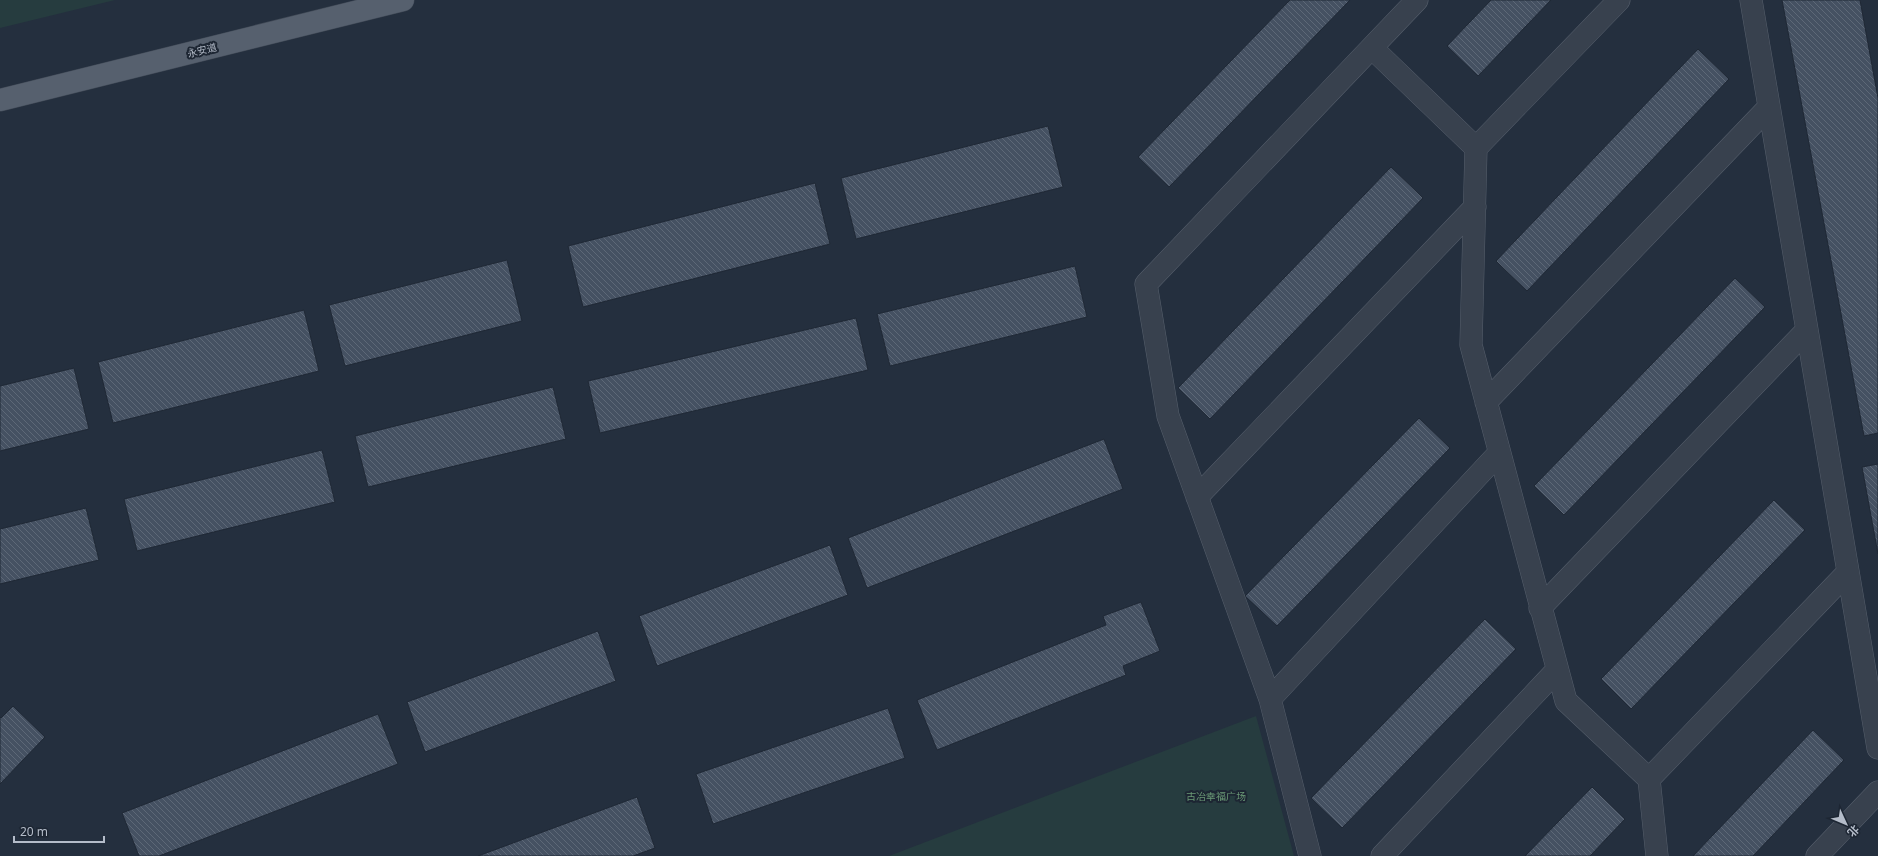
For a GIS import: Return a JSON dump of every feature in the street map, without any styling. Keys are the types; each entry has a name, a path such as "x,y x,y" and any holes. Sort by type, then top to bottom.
{"main road":[{"name":"永安道","path":"0,100 403,0"}],"street":[{"path":"1310,856 1270,699 1168,416 1146,284 1417,0"},
{"path":"1619,0 1476,148 1471,345 1566,701 1649,779 1657,856"},
{"path":"1750,0 1878,748"},
{"path":"1372,48 1476,148"},
{"path":"1486,402 1769,107"},
{"path":"1197,497 1475,207"},
{"path":"1540,608 1807,330"},
{"path":"1270,699 1499,453"},
{"path":"1649,779 1848,572"},
{"path":"1382,856 1557,670"},
{"path":"1817,856 1878,792"}],"green space":[{"path":"0,0 115,0 0,28"},
{"name":"古冶幸福广场","path":"1256,716 1294,856 889,856"}],"building":[{"path":"1290,0 1350,0 1169,187 1138,157"},
{"path":"1491,0 1551,0 1478,76 1447,46"},
{"path":"1782,0 1860,0 1878,98 1878,433 1864,436"},
{"path":"1698,49 1729,79 1527,291 1496,261"},
{"path":"1048,126 1063,187 856,239 841,178"},
{"path":"1391,167 1423,198 1210,419 1178,388"},
{"path":"815,183 830,244 583,307 568,246"},
{"path":"507,260 522,321 345,366 329,305"},
{"path":"1075,266 1087,317 890,366 877,314"},
{"path":"1735,278 1765,307 1564,515 1534,486"},
{"path":"304,310 319,371 113,423 98,362"},
{"path":"856,318 868,370 600,433 588,381"},
{"path":"74,368 89,429 0,451 0,386"},
{"path":"553,387 566,439 368,487 355,436"},
{"path":"1419,418 1450,448 1277,626 1245,596"},
{"path":"1104,439 1123,489 867,588 848,538"},
{"path":"322,450 335,502 137,551 124,499"},
{"path":"1878,464 1878,554 1862,467"},
{"path":"1774,500 1805,530 1631,709 1601,679"},
{"path":"86,508 99,560 0,584 0,529"},
{"path":"830,545 848,595 657,666 639,616"},
{"path":"1141,602 1160,651 1123,666 1126,675 937,750 917,700 1106,625 1103,616"},
{"path":"1485,619 1516,649 1342,828 1311,798"},
{"path":"598,631 616,681 425,752 407,702"},
{"path":"13,706 45,737 0,784 0,717 1,718"},
{"path":"888,708 905,758 713,824 696,774"},
{"path":"378,714 398,764 159,856 139,856 122,813"},
{"path":"1813,730 1844,760 1753,856 1693,856"},
{"path":"1592,787 1625,819 1590,856 1525,856"},
{"path":"637,797 655,848 633,856 478,856"}]}
